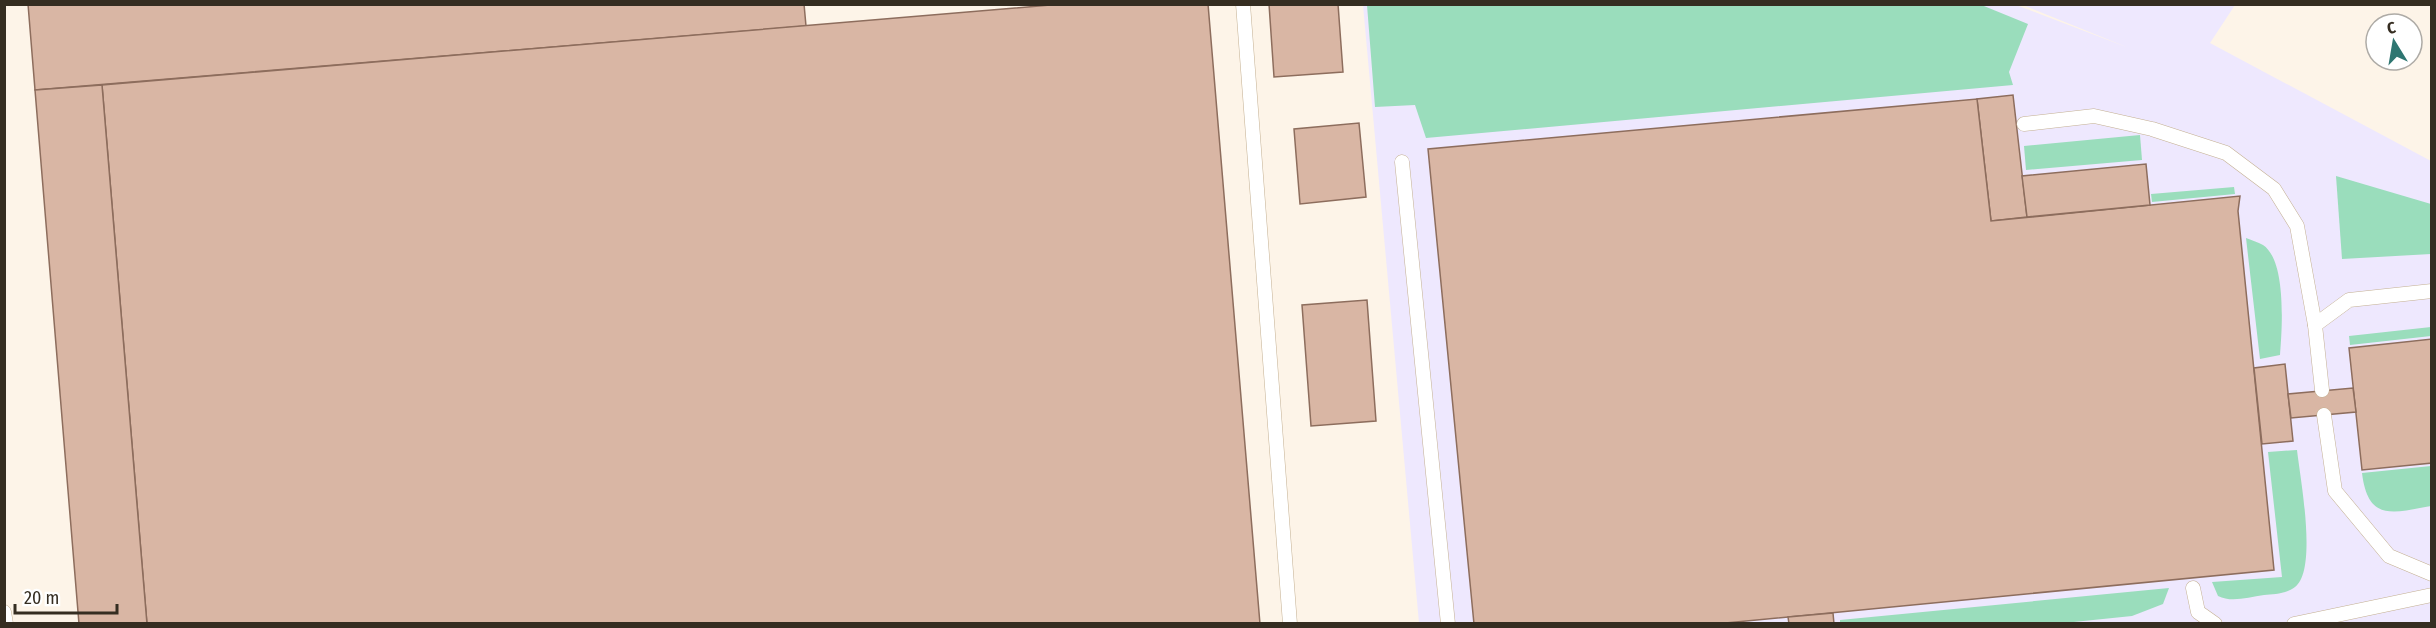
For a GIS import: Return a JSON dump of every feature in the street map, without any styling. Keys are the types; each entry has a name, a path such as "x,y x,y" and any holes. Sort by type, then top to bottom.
{"lane":[{"path":"1243,4 1290,624"},
{"path":"2024,124 2094,116 2152,129 2226,153 2274,189 2297,226 2315,325 2322,390"},
{"path":"1402,162 1448,624"},
{"path":"2315,325 2349,300 2432,291"},
{"path":"2324,415 2335,491 2389,556 2432,574"},
{"path":"2193,588 2198,612 2215,624"},
{"path":"2294,624 2432,595"},
{"path":"4,612 6,624"}],"shaded area":[{"path":"1363,5 2016,5 2129,48 2023,5 2235,5 2210,43 2431,161 2431,623 1419,623"}],"green space":[{"path":"1979,4 2028,24 2009,72 2013,85 1426,138 1415,105 1375,107 1367,5"},
{"path":"2140,135 2142,160 2026,170 2024,146"},
{"path":"2336,176 2431,204 2431,254 2342,259"},
{"path":"2234,187 2235,194 2152,202 2151,194"},
{"path":"2246,238 2263,245 2271,253 2276,265 2281,297 2280,355 2260,359"},
{"path":"2431,327 2431,336 2350,345 2349,336"},
{"path":"2297,450 2307,543 2302,577 2295,587 2280,593 2234,599 2218,596 2212,582 2282,577 2268,452"},
{"path":"2431,466 2431,506 2394,512 2384,510 2376,507 2365,489 2362,473"},
{"path":"2169,588 2163,604 2132,616 2064,623 1840,624 1840,620"}],"building":[{"path":"28,4 804,4 806,26 35,90"},
{"path":"1062,4 1208,4 1260,624 147,624 102,85"},
{"path":"1269,4 1338,4 1343,72 1274,77"},
{"path":"102,85 147,624 79,624 35,90"},
{"path":"2013,95 2027,217 1991,221 1977,99"},
{"path":"1977,99 1991,221 2240,196 2238,211 2274,570 1715,624 1474,624 1428,149"},
{"path":"1359,123 1366,197 1300,204 1294,129"},
{"path":"2146,164 2150,205 2027,217 2022,176"},
{"path":"1367,300 1376,421 1311,426 1302,305"},
{"path":"2432,339 2432,463 2362,470 2349,348"},
{"path":"2285,364 2293,441 2262,444 2254,368"},
{"path":"2353,388 2356,412 2291,418 2288,394"},
{"path":"1833,613 1834,624 1789,624 1788,617"}]}
